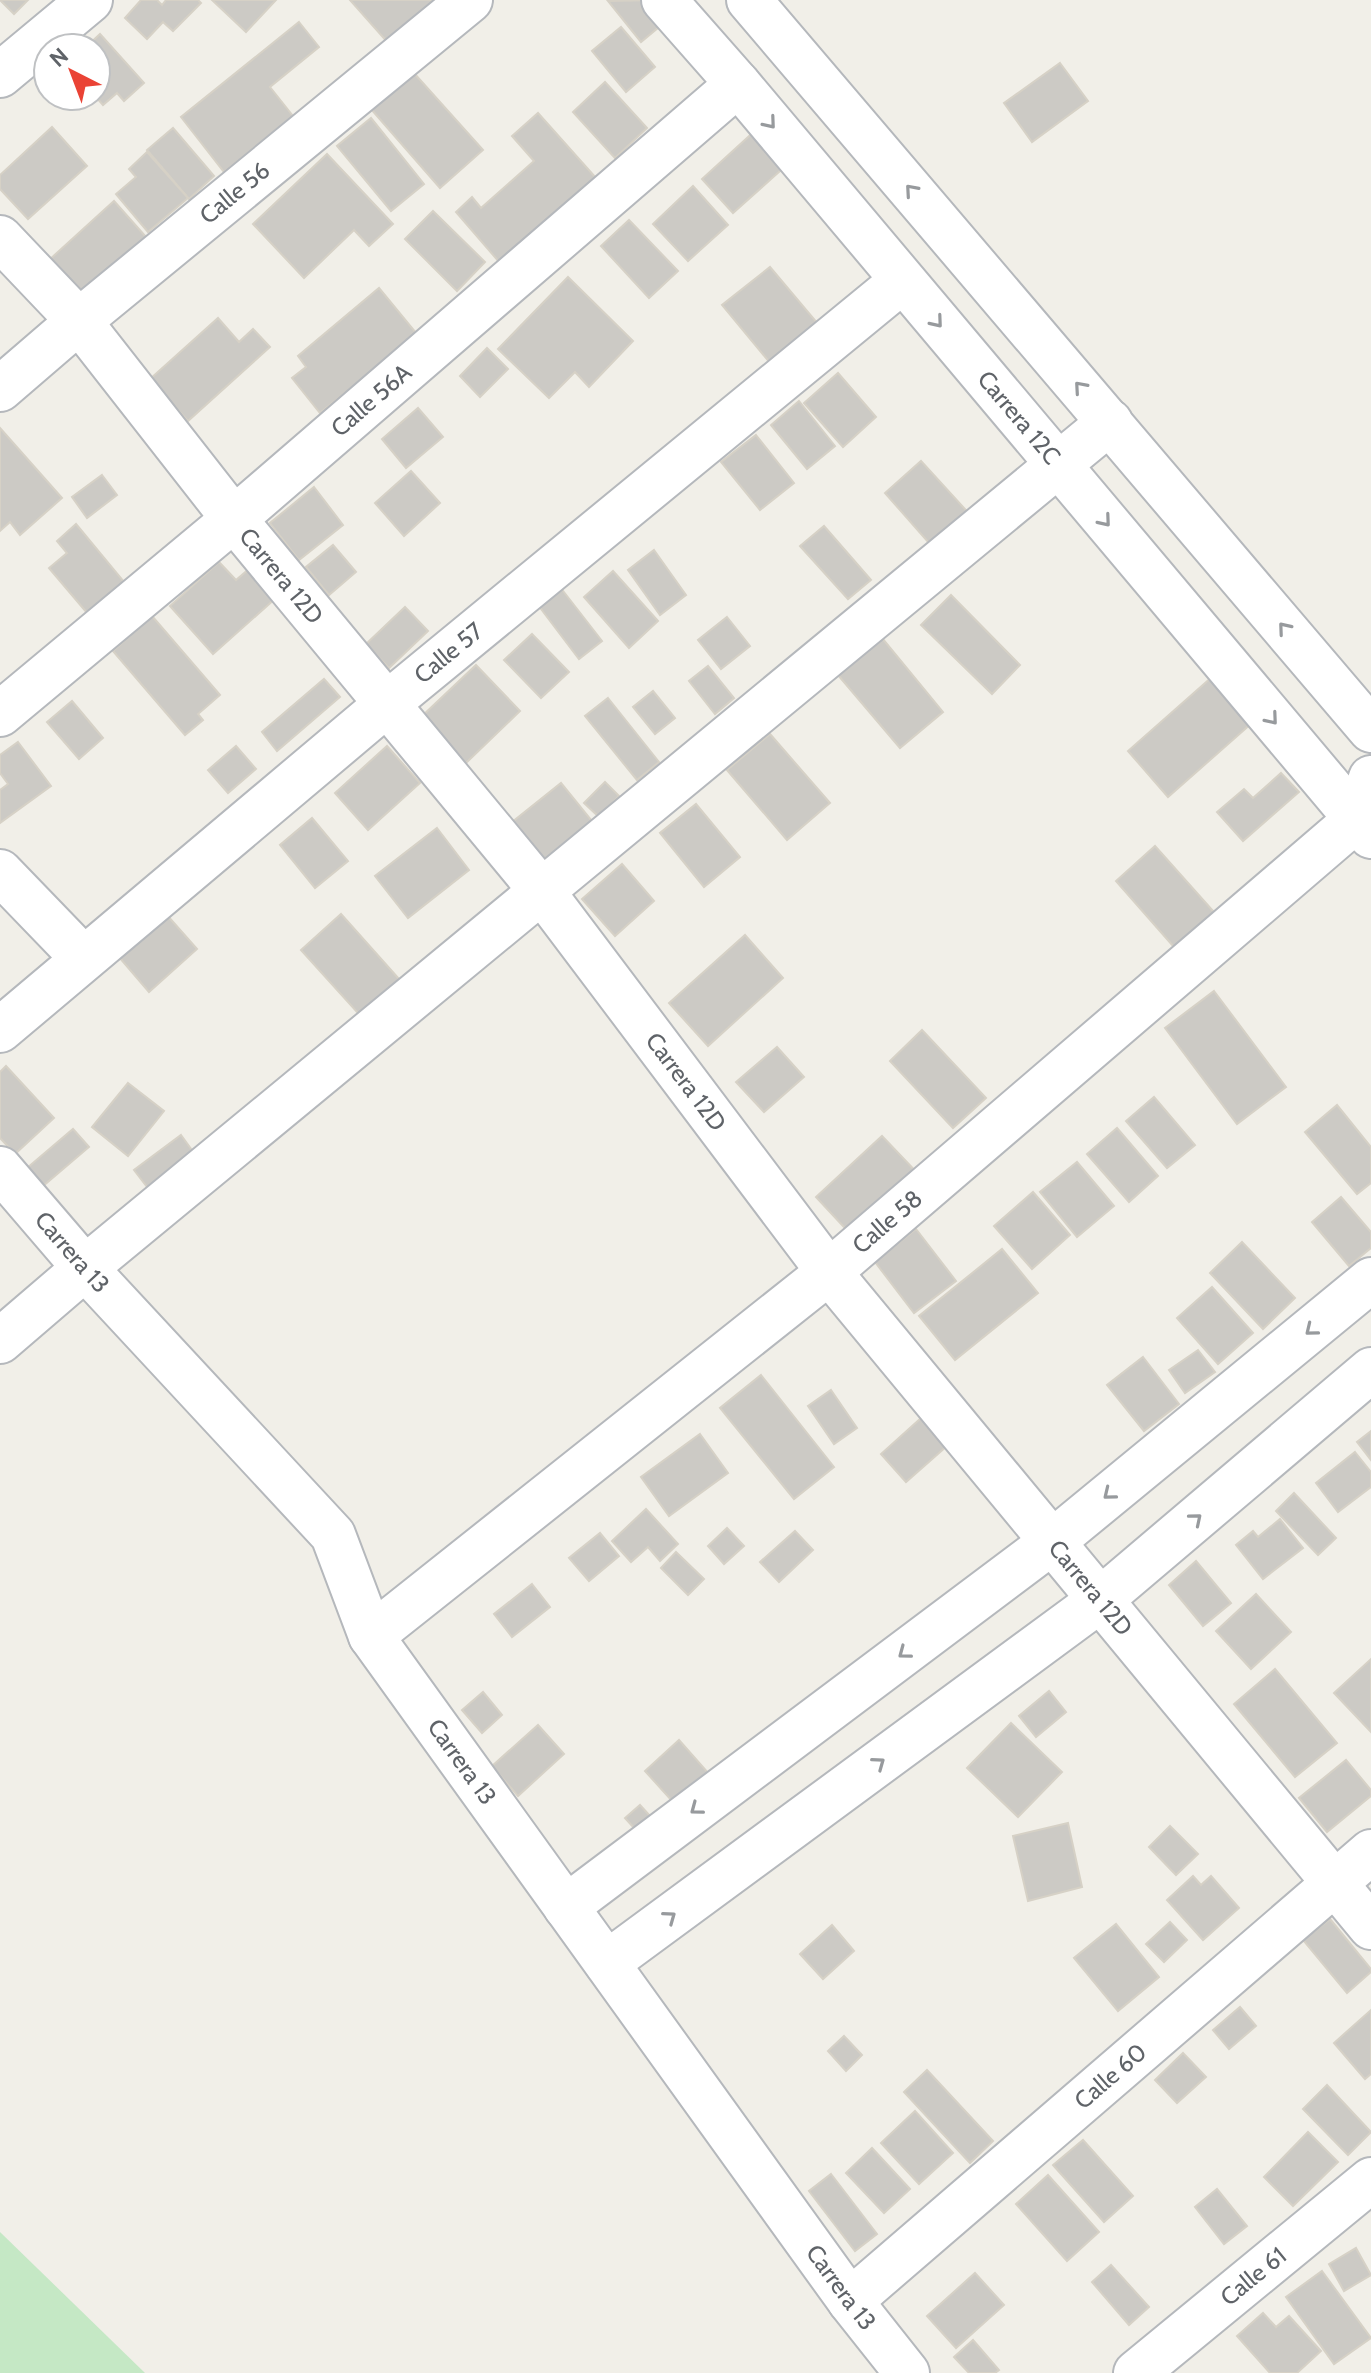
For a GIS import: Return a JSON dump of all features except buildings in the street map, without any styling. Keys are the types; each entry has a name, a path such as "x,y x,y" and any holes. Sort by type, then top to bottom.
{"street":[{"path":"0,75 90,0"},
{"name":"Calle 56","path":"0,389 470,0"},
{"name":"Carrera 12C","path":"664,0 1364,828"},
{"path":"749,0 1371,730"},
{"name":"Calle 56A","path":"0,714 234,519 738,84"},
{"name":"Carrera 12D","path":"0,238 79,321 234,519 541,890 829,1272 1371,1927"},
{"name":"Calle 57","path":"0,1030 388,703 902,281"},
{"path":"0,1341 1110,422"},
{"path":"1364,828 1371,778"},
{"name":"Calle 58","path":"371,1636 829,1272 1364,828"},
{"path":"0,872 83,958"},
{"name":"Carrera 13","path":"0,1169 85,1268 333,1535 371,1636 850,2301 907,2373"},
{"path":"566,1907 1052,1542 1371,1280"},
{"path":"607,1963 1100,1600 1371,1370"},
{"name":"Calle 60","path":"850,2301 1371,1852"},
{"name":"Calle 61","path":"1136,2373 1371,2180"}],"green space":[{"path":"0,2232 145,2373 0,2373"}]}
